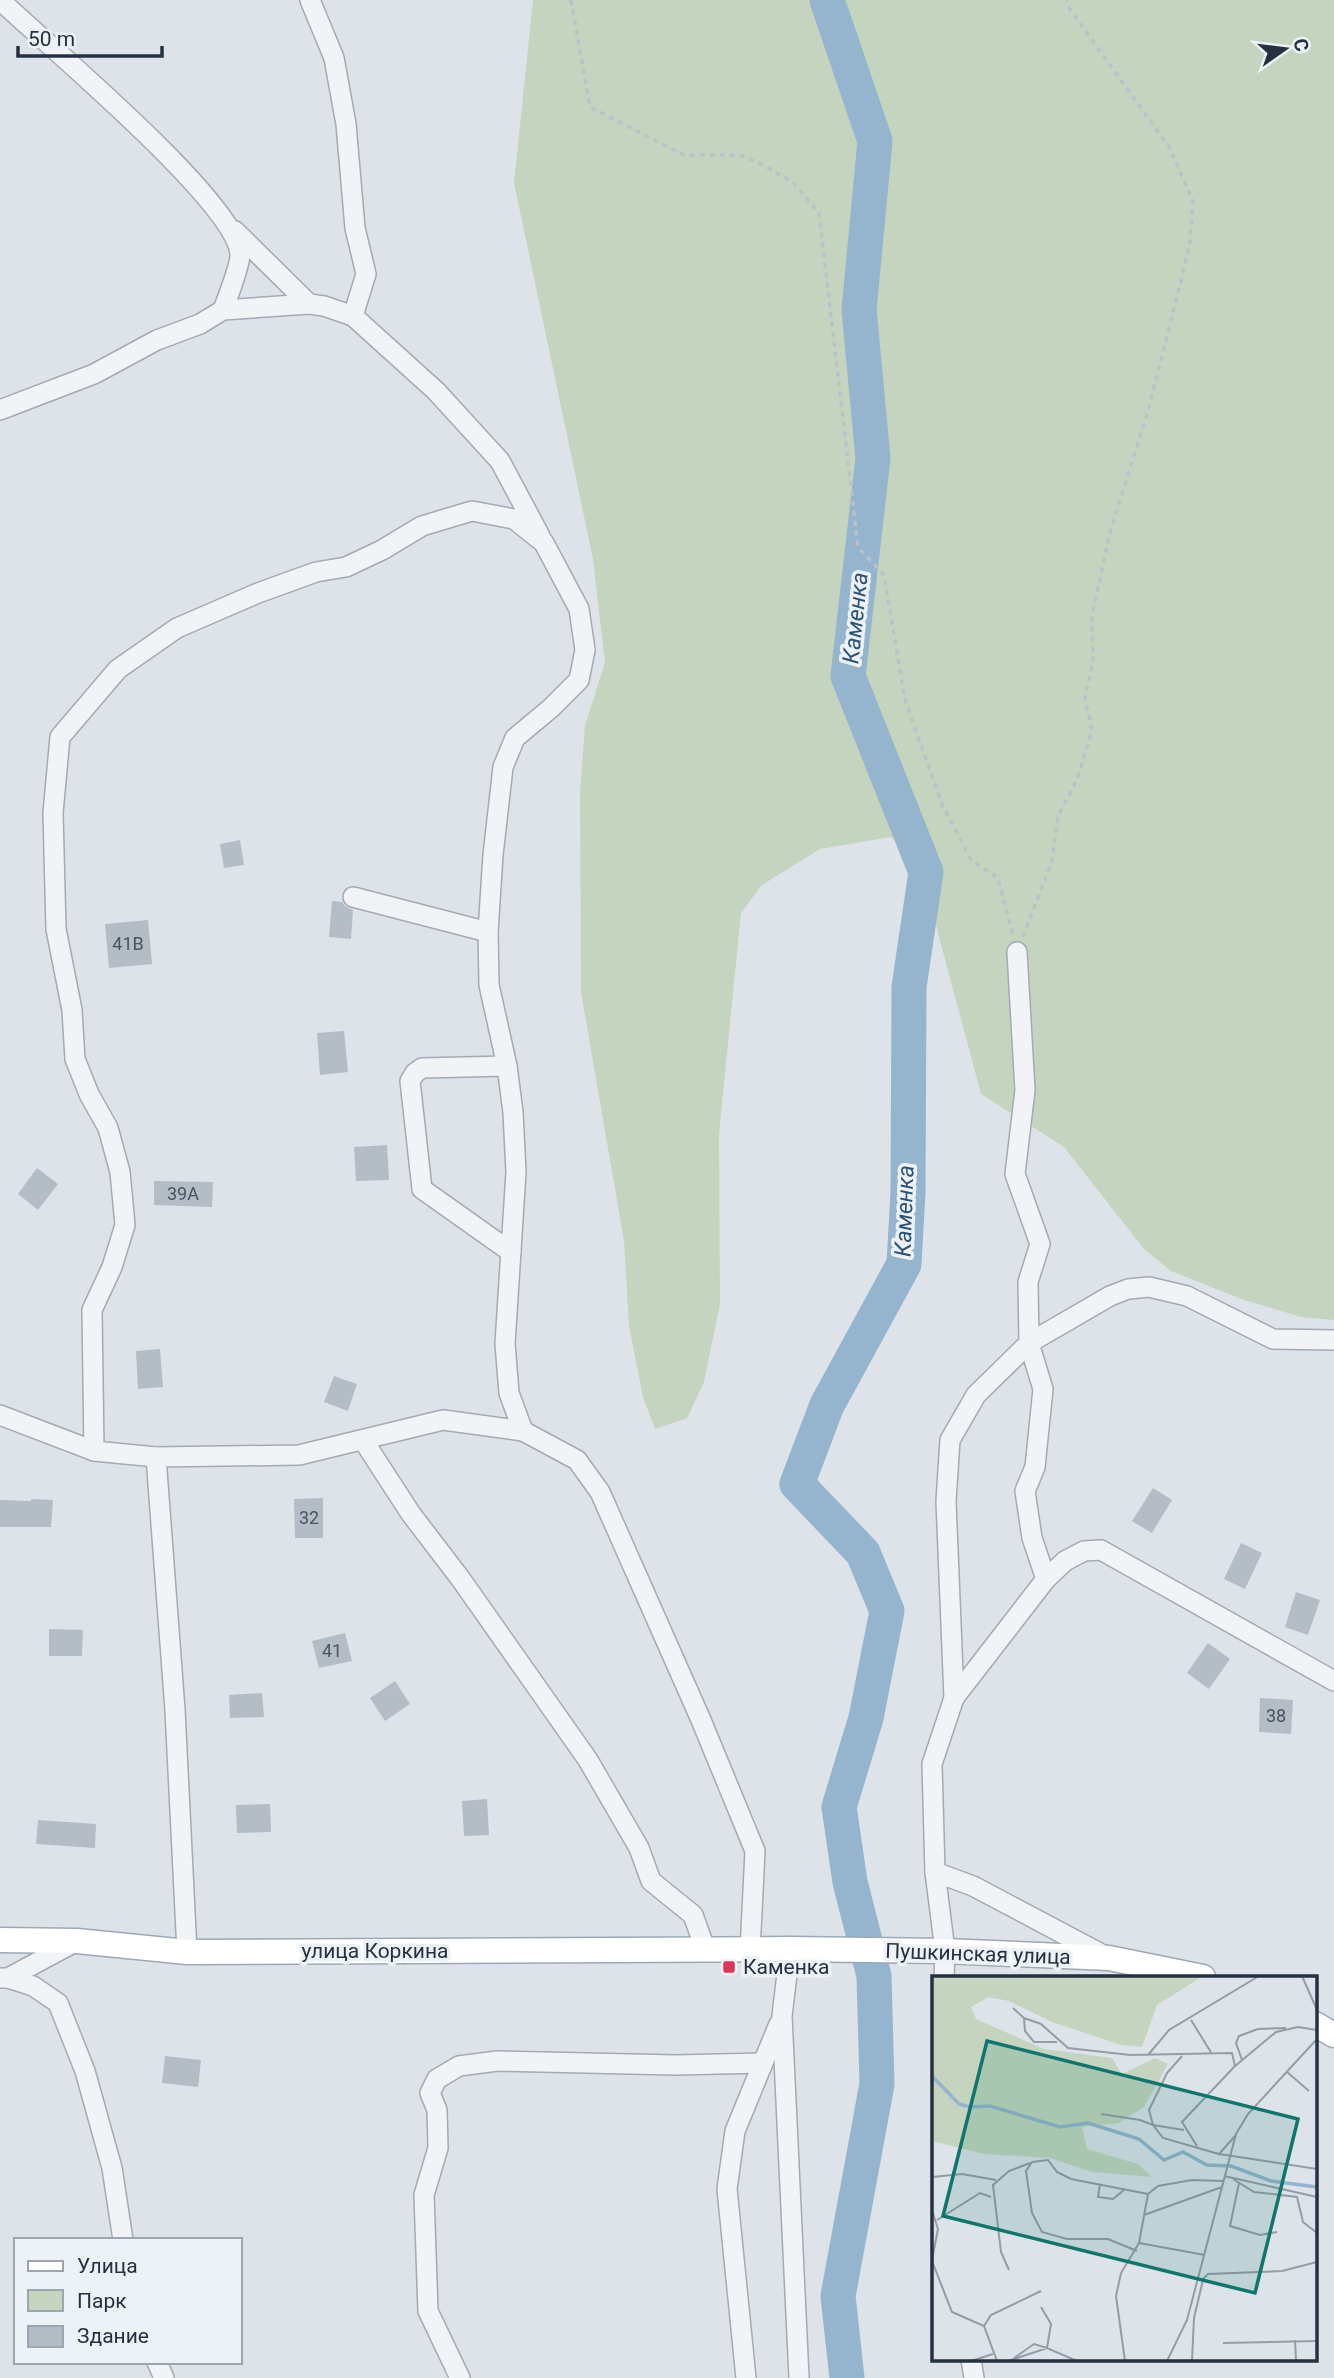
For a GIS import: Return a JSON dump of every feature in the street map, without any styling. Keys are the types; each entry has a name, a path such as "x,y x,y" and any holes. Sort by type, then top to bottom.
{"main road":[{"name":"улица Коркина","path":"0,1940 77,1941 187,1952 751,1951"},
{"name":"Пушкинская улица","path":"751,1951 945,1951 1110,1958 1198,1976"},
{"path":"1316,2025 1334,2035"}],"street":[{"path":"0,0 173,160 228,223 309,304"},
{"path":"310,0 334,58 346,124 355,229 366,274 353,316"},
{"path":"223,310 240,255 228,223"},
{"path":"0,410 94,374 157,341 200,324 223,310 309,304 324,306 353,316 436,391 500,461 579,608 585,650 579,680 515,738 503,767 493,855 488,932 489,985 507,1066 516,1172 505,1344 509,1393 523,1431"},
{"path":"94,1451 92,1310 112,1267 125,1224 120,1172 108,1128 89,1094 75,1059 72,1010 56,929 53,813 60,737 118,669 177,628 258,593 316,572 346,567 382,551 422,526 472,511 514,519 544,543"},
{"path":"353,897 488,932"},
{"path":"1017,952 1025,1090 1016,1174 1040,1244 1028,1282 1029,1343 1043,1389 1035,1467 1025,1491 1032,1538 1046,1579"},
{"path":"507,1066 422,1068 410,1081 422,1189 511,1252"},
{"path":"954,1698 946,1501 950,1440 976,1395 1029,1343 1110,1296 1128,1289 1149,1287 1187,1296 1273,1339 1334,1340"},
{"path":"0,1415 94,1451 156,1457 299,1455 443,1420 523,1431 577,1460 600,1492 701,1720 755,1851 751,1951"},
{"path":"363,1440 411,1514 460,1577 588,1760 639,1848 651,1881 693,1915 706,1951"},
{"path":"156,1457 175,1710 187,1952"},
{"path":"944,1976 945,1951 935,1872 932,1764 954,1698 1046,1579 1065,1561 1084,1551 1101,1550 1334,1681"},
{"path":"935,1872 973,1886 1110,1958"},
{"path":"4,1978 77,1941"},
{"path":"790,1949 782,2017 799,2378"},
{"path":"4,1978 33,1986 58,2003 85,2071 112,2168 123,2238"},
{"path":"746,2378 727,2189 735,2131 782,2017"},
{"path":"460,2378 428,2311 425,2195 438,2148 437,2110 430,2093 437,2078 459,2066 497,2061 675,2065 763,2063"},
{"path":"971,2360 974,2378"}],"path":[{"path":"571,0 590,107 684,155 740,155 763,164 794,183 819,213 859,547 884,575 905,700 942,804 971,860 998,878 1017,952"},
{"path":"1017,952 1052,862 1058,816 1077,780 1092,730 1085,698 1094,661 1092,616 1110,532 1148,411 1180,285 1190,242 1193,201 1168,147 1069,8 1067,0"}],"green space":[{"path":"533,0 1334,0 1334,1320 1301,1317 1244,1300 1171,1271 1144,1249 1064,1147 981,1094 927,892 909,858 891,837 820,849 762,885 741,913 719,1134 720,1304 704,1382 687,1418 655,1429 643,1397 629,1326 624,1241 581,992 580,793 585,725 605,663 593,559 514,183"}],"building":[{"path":"240,840 244,865 224,868 220,844"},
{"path":"332,901 342,902 353,910 351,939 329,937"},
{"path":"148,920 152,964 109,968 105,924"},
{"path":"344,1031 348,1072 320,1075 317,1033"},
{"path":"387,1145 389,1180 356,1181 354,1147"},
{"path":"37,1168 58,1184 38,1210 18,1194"},
{"path":"154,1181 213,1182 212,1207 154,1205"},
{"path":"160,1349 163,1387 138,1389 136,1351"},
{"path":"334,1376 357,1384 348,1411 324,1402"},
{"path":"1153,1488 1172,1500 1152,1533 1132,1521"},
{"path":"323,1498 323,1538 295,1538 294,1499"},
{"path":"0,1500 53,1500 51,1527 0,1527"},
{"path":"1241,1543 1262,1553 1245,1589 1224,1579"},
{"path":"1296,1592 1320,1600 1308,1635 1285,1627"},
{"path":"49,1629 83,1630 82,1656 49,1656"},
{"path":"345,1633 352,1661 319,1668 312,1641"},
{"path":"1208,1643 1230,1659 1209,1689 1187,1673"},
{"path":"395,1681 410,1704 385,1721 370,1698"},
{"path":"262,1693 264,1717 230,1718 229,1695"},
{"path":"1260,1698 1293,1700 1291,1734 1259,1732"},
{"path":"487,1799 489,1835 464,1836 462,1801"},
{"path":"270,1804 271,1832 237,1833 236,1805"},
{"path":"38,1820 96,1824 95,1848 36,1844"},
{"path":"165,2056 201,2060 198,2087 162,2083"}],"waterway":[{"name":"Каменка","path":"827,0 875,141 859,310 873,458 848,676 926,872 909,987 908,1192 904,1264 827,1405 797,1484 863,1553 887,1611 866,1718 839,1807 850,1882 874,1976 877,2084 838,2296 847,2378"}],"place":[{"name":"Каменка","path":"729,1967"}]}
